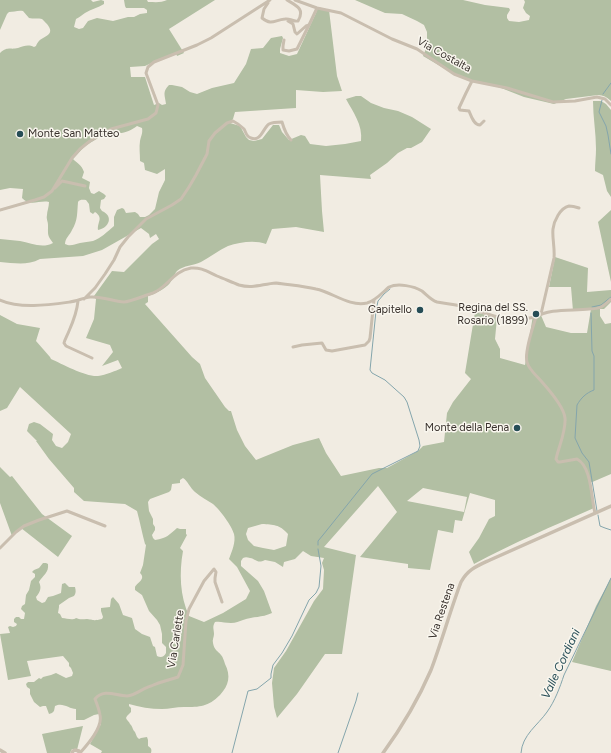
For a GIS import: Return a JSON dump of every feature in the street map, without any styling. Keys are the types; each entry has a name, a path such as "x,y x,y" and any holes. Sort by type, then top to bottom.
{"street":[{"path":"270,0 264,9 262,18 273,22 286,18 295,22 298,21 301,12 300,9 287,0"},
{"path":"52,191 72,158 90,141 111,129 148,118 156,113 158,105 146,73 148,66 154,62 197,45 270,0"},
{"name":"Via Costalta","path":"294,0 317,8 341,13 392,40 417,49 454,74 472,81 507,88 553,102 575,101 597,97 605,99 611,105"},
{"path":"284,40 283,50 289,51 297,49 317,8"},
{"path":"286,18 293,24 297,34 306,26 309,26"},
{"path":"472,81 459,108 460,110 469,111 475,123 478,125 484,121"},
{"path":"84,299 105,274 120,247 128,237 146,219 181,199 190,187 207,154 209,141 215,133 227,123 233,121 244,129 246,135 250,138 256,139 269,124 282,122 287,136 291,140"},
{"path":"0,210 44,197 62,180 85,186"},
{"path":"541,314 555,253 553,229 555,223 559,214 565,208 571,206 579,208"},
{"path":"0,300 5,303 31,306 78,301 92,297 124,302 155,292 178,273 195,268 204,269 232,282 246,286 255,287 269,284 280,284 317,289 358,304 369,303 389,287 396,285 418,289 438,302 462,306 510,319 536,317 541,314 557,311 583,310 600,307 611,299"},
{"path":"293,347 322,343 326,350 332,351 365,345 370,338 374,300"},
{"path":"78,301 78,306 64,343 66,346 92,358"},
{"path":"536,317 527,353 527,363 561,406 565,416 564,430 556,459 558,462 577,459 580,460 586,468 595,513"},
{"name":"Via Restena","path":"383,753 406,719 424,686 461,582 468,572 483,563 611,506"},
{"path":"0,548 24,526 67,511 105,526"},
{"name":"Via Carlette","path":"79,753 96,731 100,721 101,715 95,700 97,696 107,692 127,696 133,695 149,686 178,677 183,665 186,621 189,608 204,581 214,569 216,572 215,582 222,602"},
{"path":"0,750 4,753"},
{"path":"72,753 74,750 79,751 79,753"}],"green space":[{"path":"0,0 104,1 104,4 76,19 74,27 79,29 83,28 88,21 97,18 113,21 147,13 147,10 144,8 126,8 124,0 147,0 148,2 162,2 167,0 215,0 169,29 184,53 177,56 176,53 145,66 130,67 131,77 145,77 154,105 159,103 162,105 166,104 165,92 169,85 182,87 197,94 212,88 234,83 246,64 251,49 263,48 271,38 282,36 283,38 280,53 289,56 297,54 318,7 329,10 337,76 342,91 323,92 296,90 296,108 235,112 230,123 240,126 246,137 249,140 254,141 262,139 273,125 279,125 282,132 289,140 301,135 305,136 310,144 326,146 361,141 359,124 346,99 361,96 371,103 412,117 431,129 422,142 398,153 370,175 371,179 320,175 324,232 296,227 272,229 266,244 247,242 228,246 201,262 180,269 176,272 168,285 160,291 148,296 148,302 145,304 200,364 205,378 225,407 231,411 237,430 245,446 256,460 293,445 319,438 326,453 341,476 379,468 387,468 418,451 423,446 444,442 447,413 453,402 471,379 465,373 475,312 497,318 495,339 500,349 500,358 525,365 533,315 540,313 546,327 571,333 587,333 591,309 573,311 571,287 549,287 555,257 588,268 587,292 611,290 611,302 604,309 600,309 600,316 605,324 611,323 611,474 590,483 594,508 518,542 474,564 469,552 479,538 489,519 495,516 495,500 470,493 462,521 455,520 453,533 438,530 430,570 408,568 408,564 360,557 397,512 378,486 324,547 356,555 342,654 325,654 297,694 277,718 274,707 272,683 274,668 286,651 314,601 323,589 324,570 322,563 324,558 311,556 303,551 295,559 284,562 283,567 275,562 265,560 258,561 247,557 243,558 241,561 241,566 258,581 264,591 272,613 234,623 215,622 213,627 213,641 215,649 223,658 228,672 227,684 216,699 208,704 199,706 165,709 145,708 129,704 131,712 126,719 132,726 139,739 147,737 148,746 151,749 151,753 101,753 102,751 90,744 101,724 99,714 84,720 76,720 76,709 58,705 55,706 52,713 49,714 46,706 40,707 34,702 30,694 30,689 26,684 56,673 66,678 72,676 73,673 69,663 63,656 27,661 31,676 8,680 0,634 10,633 8,627 16,626 17,624 14,622 14,619 16,617 24,619 25,613 21,609 25,604 26,595 31,581 35,577 35,574 32,572 39,568 43,563 48,564 48,567 47,572 39,582 40,588 36,597 37,600 42,603 45,602 48,597 61,593 62,584 65,583 69,587 75,587 76,592 74,596 59,605 58,613 62,618 102,619 101,608 110,607 111,599 113,597 119,604 123,615 132,618 135,629 150,637 153,646 155,647 157,656 161,657 166,653 166,647 162,643 160,625 149,611 142,595 135,590 135,587 142,579 142,575 140,573 143,565 146,545 137,511 125,504 84,501 74,492 74,488 49,459 37,441 27,431 29,424 34,422 40,424 53,434 52,440 56,446 62,448 68,442 71,434 20,387 7,408 0,411 0,315 17,324 40,328 36,341 51,359 74,370 93,376 98,376 122,368 118,360 102,366 113,352 110,345 86,338 94,319 96,299 93,296 112,271 124,272 159,239 156,234 150,238 149,234 141,228 102,250 83,256 40,259 30,263 0,262 0,239 20,241 41,246 53,243 48,233 47,216 49,202 31,203 25,201 22,198 23,189 10,188 0,190 0,53 7,49 15,49 28,45 34,47 39,41 50,33 50,31 47,24 42,19 29,18 23,11 9,12 0,30","holes":["137,126 142,128 140,161 144,163 145,170 157,174 165,169 165,180 159,192 155,209 149,215 140,217 135,212 126,213 122,208 117,210 114,217 114,226 104,235 93,241 72,245 65,244 75,223 78,202 80,200 86,200 89,204 90,212 93,214 95,212 98,214 100,218 98,230 105,227 109,222 108,216 100,208 101,200 106,196 99,191 94,194 91,193 89,188 90,182 82,178 84,172 83,169 73,159 85,146 113,129 113,132 120,133","183,478 195,492 213,504 228,523 234,534 233,546 229,559 237,567 250,591 246,599 223,613 204,622 189,616 182,592 181,568 183,551 180,548 187,535 186,529 177,528 168,536 155,540 152,535 155,527 149,511 148,502 150,499 169,492 172,484 180,483 180,480","423,488 467,497 464,512 407,501","262,524 279,527 288,534 286,546 274,550 254,546 248,540 246,534 248,528"]},
{"path":"355,0 463,0 509,8 510,10 507,18 509,21 519,22 529,20 530,16 523,8 525,2 524,0 611,0 611,101 605,96 598,95 566,99 554,104 524,97 496,86 471,81 457,76 423,56 427,46 427,32 424,25 402,14 385,13"},
{"path":"593,101 601,101 611,110 611,197 607,191 603,175 595,171 596,143"},
{"path":"611,210 611,282 598,222"},
{"path":"0,467 10,477 12,476 42,514 72,536 58,557 21,528 12,536 0,503"},
{"path":"611,578 611,671 572,662 596,606"},
{"path":"83,726 77,750 72,749 70,753 47,753 42,734"}],"waterway":[{"name":"Valle Cordiani","path":"603,94 611,83"},
{"name":"Valle Cordiani","path":"602,100 599,112 606,126 611,154"},
{"path":"318,545 318,541 372,474 418,451 420,446 407,402 404,397 385,380 372,373 370,370 378,301 390,289"},
{"name":"Valle Cordiani","path":"592,307 601,305 611,297"},
{"name":"Valle Cordiani","path":"591,313 592,351 594,356 594,390 584,396 577,405 575,438 582,453 589,462 597,511"},
{"name":"Valle Cordiani","path":"598,515 600,526 611,530"},
{"path":"232,753 248,691 257,689 271,678 273,665 292,636 309,600 316,593 319,587 321,566 318,549"},
{"name":"Valle Cordiani","path":"521,753 527,736 547,712 552,703 611,578"},
{"path":"338,753 358,693"}],"place":[{"name":"Monte San Matteo","path":"20,134"},
{"name":"Capitello","path":"420,310"},
{"name":"Regina del SS. Rosario (1899)","path":"536,314"},
{"name":"Monte della Pena","path":"517,428"}]}
